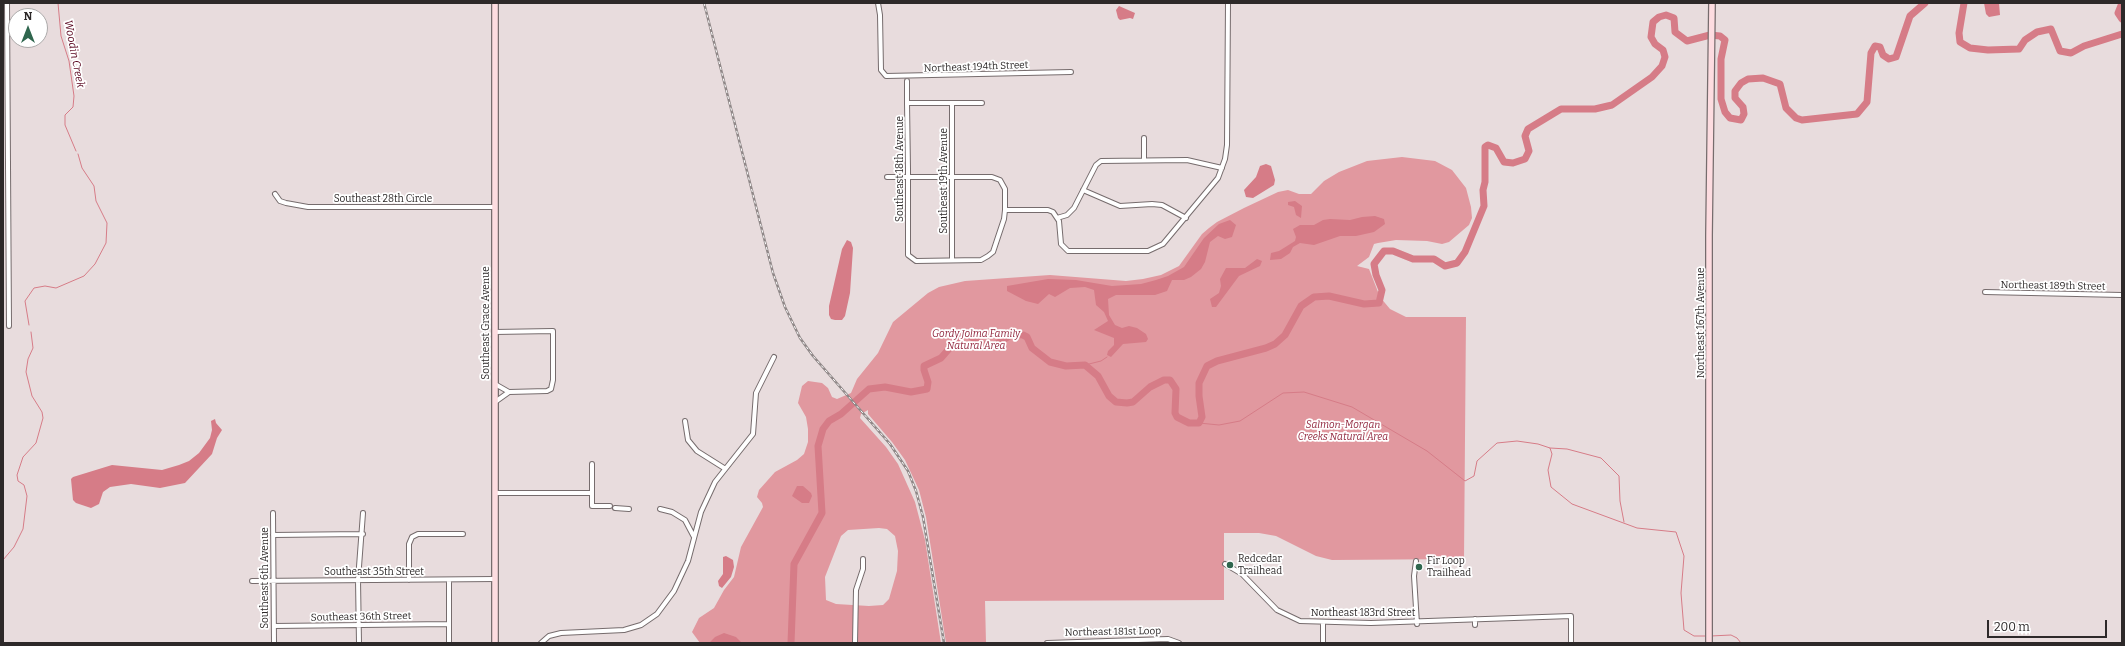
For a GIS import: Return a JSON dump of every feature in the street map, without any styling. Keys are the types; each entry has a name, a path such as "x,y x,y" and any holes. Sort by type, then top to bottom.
{"street":[{"path":"7,3 9,326"},
{"name":"Southeast Grace Avenue","path":"495,3 495,643"},
{"name":"Northeast 194th Street","path":"878,3 883,74 889,77 1071,72"},
{"path":"1005,210 1048,210 1057,218 1060,242 1064,249 1073,251 1148,251 1163,244 1218,178 1222,168 1227,146 1228,3"},
{"name":"Northeast 167th Avenue","path":"1709,639 1712,3"},
{"name":"Southeast 18th Avenue","path":"907,81 908,253 910,257 916,261 952,260"},
{"name":"Southeast 19th Avenue","path":"952,102 952,260"},
{"path":"907,103 982,102"},
{"path":"1144,138 1144,160"},
{"path":"1057,218 1073,210 1099,162 1104,160 1187,160 1222,168"},
{"path":"887,177 992,177 1000,180 1005,189 1005,210 994,249 988,256 981,260 952,260"},
{"path":"1084,190 1120,206 1147,204 1162,205 1186,218"},
{"name":"Southeast 28th Circle","path":"275,194 280,201 308,207 495,207"},
{"name":"Northeast 189th Street","path":"1985,292 2122,295"},
{"path":"495,384 510,392 543,392 551,389 553,380 553,331 496,332"},
{"path":"541,643 550,636 561,633 616,632 641,625 657,614 674,591 688,561 701,512 715,482 724,468 742,450 753,434 756,393 774,357"},
{"path":"495,402 510,392"},
{"path":"685,421 688,440 697,451 724,468"},
{"path":"592,464 592,506 629,509"},
{"path":"495,493 592,493"},
{"path":"660,509 672,512 684,520 694,538"},
{"path":"359,643 358,580 363,534 363,513"},
{"name":"Southeast 6th Avenue","path":"273,514 274,643"},
{"path":"273,535 363,534"},
{"path":"409,580 409,544 412,537 418,534 463,534"},
{"path":"855,643 856,590 863,569 863,559"},
{"path":"1416,561 1414,576 1417,623"},
{"name":"Northeast 183rd Street","path":"1225,564 1242,574 1282,614 1300,621 1323,623 1417,623 1475,619 1571,616 1571,643"},
{"name":"Southeast 35th Street","path":"252,581 495,579"},
{"path":"449,580 450,643"},
{"path":"1475,619 1475,625"},
{"path":"1323,623 1323,643"},
{"name":"Southeast 36th Street","path":"274,626 449,624"},
{"name":"Northeast 181st Loop","path":"1047,643 1168,639 1178,643"}],"green space":[{"path":"1402,157 1435,161 1452,170 1466,188 1471,207 1472,218 1469,225 1449,242 1442,244 1427,241 1396,240 1374,244 1369,257 1357,266 1369,269 1380,297 1390,309 1406,317 1466,317 1464,559 1332,560 1316,556 1276,536 1259,533 1224,533 1224,600 985,601 986,643 946,643 926,517 919,490 905,460 868,414 868,410 861,414 860,418 886,447 898,464 915,502 925,540 941,643 700,643 692,632 699,618 714,608 724,590 734,577 741,547 763,507 762,503 757,497 759,490 775,472 797,460 804,454 808,442 808,429 806,417 798,403 802,386 808,381 822,383 828,388 832,397 837,399 851,393 857,379 878,353 893,322 928,293 939,287 965,281 1050,275 1126,281 1161,275 1179,266 1202,234 1217,222 1278,192 1288,190 1299,194 1311,194 1324,181 1339,172 1367,161","holes":["879,528 887,529 895,536 898,551 897,571 889,599 883,605 869,606 836,604 826,600 825,577 841,536 848,530"]}],"shaded area":[{"path":"1984,3 1999,3 2000,15 1989,17 1986,14"},
{"path":"1119,6 1135,13 1133,19 1130,18 1120,20 1116,10"},
{"path":"1266,164 1271,166 1275,180 1274,185 1253,198 1246,197 1244,190 1256,177 1260,166"},
{"path":"1295,201 1302,206 1301,218 1296,215 1294,207 1288,205 1288,202"},
{"path":"1375,216 1384,219 1385,224 1374,232 1356,236 1340,236 1314,245 1300,243 1293,247 1290,253 1281,259 1270,260 1271,253 1279,251 1295,241 1296,237 1293,229 1300,225 1314,225 1323,220 1330,219 1350,220"},
{"path":"1230,220 1236,225 1232,237 1225,239 1218,236 1210,242 1205,262 1201,269 1191,277 1184,280 1172,280 1167,291 1155,295 1116,295 1108,299 1109,315 1115,325 1122,328 1129,326 1137,328 1146,334 1148,339 1146,342 1123,344 1111,357 1107,355 1108,351 1114,345 1114,338 1094,330 1108,321 1104,312 1096,305 1094,290 1085,287 1070,288 1055,297 1049,294 1038,304 1026,301 1007,291 1007,286 1048,279 1076,280 1112,286 1141,284 1156,280 1168,276 1184,267 1204,238 1219,224"},
{"path":"847,240 851,242 853,248 850,293 845,316 842,320 835,320 831,319 829,315 829,306 842,249"},
{"path":"1257,259 1262,261 1260,266 1239,276 1216,307 1212,307 1210,299 1219,293 1221,286 1220,279 1226,268 1245,268"},
{"path":"215,419 216,423 222,430 217,438 212,454 185,483 160,488 131,484 110,487 103,492 99,504 91,508 76,503 73,500 71,479 73,477 112,465 162,470 189,461 199,453 210,438 212,430 211,421"},
{"path":"797,486 803,486 811,493 812,496 809,503 802,503 792,496"},
{"path":"726,556 733,560 734,567 731,577 722,588 719,586 718,581 723,574 723,557"},
{"path":"724,633 736,637 742,643 709,643 715,637"}],"waterway":[{"name":"Woodin Creek","path":"58,3 61,36 69,61 74,96 73,107 65,115 65,125 76,151"},
{"path":"791,643 794,564 822,513 818,446 823,429 829,421 841,414 869,389 885,387 911,392 927,389 928,382 924,366 941,358 962,334 967,334 986,346 997,344 1012,334 1023,335 1027,337 1032,348 1050,362 1066,366 1085,365 1098,376 1109,396 1116,402 1133,402 1150,387 1164,380 1170,380 1176,389 1175,413 1177,417 1189,423 1199,423 1202,417 1199,383 1207,366 1217,361 1266,348 1275,344 1285,335 1301,306 1314,297 1329,296 1364,304 1379,303 1382,290 1376,275 1374,264 1384,251 1393,251 1413,259 1434,259 1445,266 1457,263 1465,252 1484,206 1483,190 1485,182 1485,147 1488,145 1496,148 1504,162 1513,163 1525,159 1529,151 1525,136 1528,129 1561,109 1595,109 1612,105 1652,77 1662,66 1665,57 1663,50 1655,44 1651,37 1653,22 1659,17 1666,15 1674,18 1675,32 1687,41 1710,35 1720,36 1725,40 1721,59 1721,99 1725,112 1730,118 1741,120 1744,114 1743,107 1735,98 1735,91 1741,83 1748,79 1763,78 1780,84 1786,108 1796,118 1802,120 1857,114 1867,102 1871,53 1875,46 1880,47 1883,55 1889,59 1896,57 1910,16 1925,3"},
{"path":"1964,3 1959,33 1960,42 1970,48 1988,50 2019,49 2025,40 2037,32 2051,29 2060,51 2071,53 2084,46 2122,34"},
{"path":"2122,3 2118,13 2122,19"},
{"name":"Woodin Creek","path":"29,325 25,301 34,288 45,286 56,288 84,276 95,264 106,243 107,223 96,201 94,186 82,168 78,154"},
{"name":"Woodin Creek","path":"3,560 14,547 23,529 27,496 24,485 18,481 17,475 23,457 36,443 43,418 42,412 32,396 26,372 28,359 33,348 31,332"},
{"path":"1085,365 1101,361 1107,357"},
{"path":"1199,423 1219,425 1240,421 1283,393 1304,392 1352,407 1427,451 1465,481 1474,476 1477,461 1497,443 1517,441 1538,444 1550,448 1552,454 1548,470 1551,487 1572,504 1637,528 1676,532 1684,556 1681,593 1684,630 1694,636 1706,636"},
{"path":"1550,448 1567,449 1601,458 1619,476 1620,501 1624,522"},
{"path":"1711,636 1731,635 1737,638 1741,643"}],"railway":[{"path":"704,3 773,273 785,307 800,338 813,356 890,444 908,471 916,491 923,517 944,643"}],"place":[{"name":"Redcedar Trailhead","path":"1230,565"},
{"name":"Fir Loop Trailhead","path":"1419,567"}],"park label":[{"name":"Gordy Jolma Family Natural Area","path":"976,340"},
{"name":"Salmon-Morgan Creeks Natural Area","path":"1343,430"}]}
